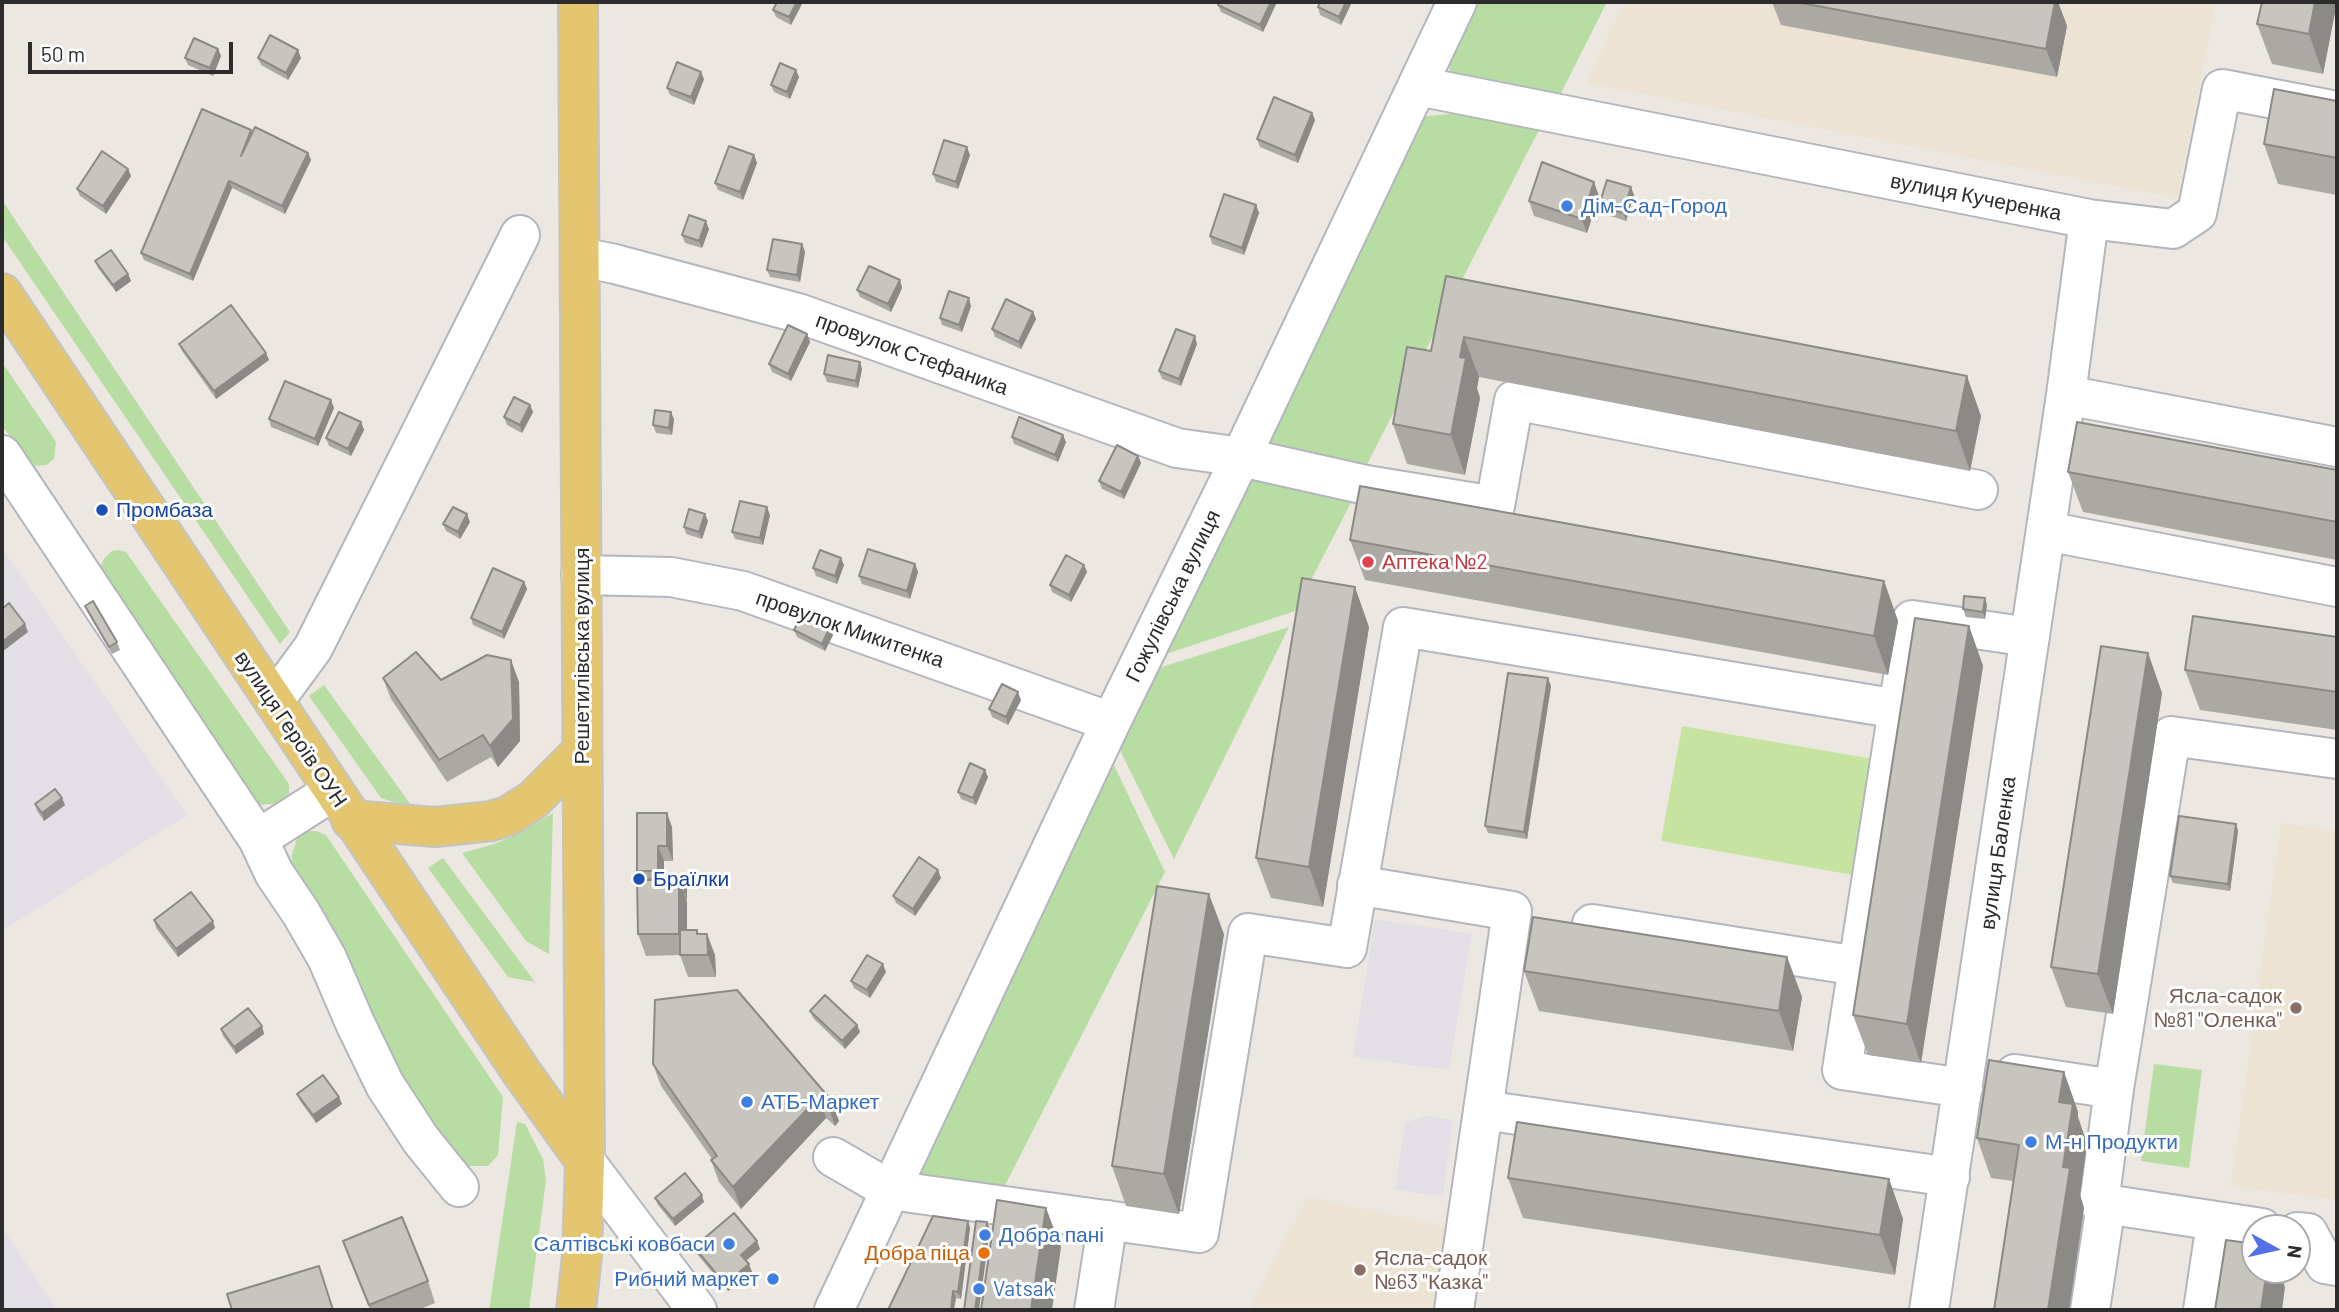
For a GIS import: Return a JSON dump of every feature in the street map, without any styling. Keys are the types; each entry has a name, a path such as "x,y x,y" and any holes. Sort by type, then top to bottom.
{"main road":[{"name":"Решетилівська вулиця","path":"576,1310 582,1256 585,1161 578,2"},
{"name":"вулиця Героїв ОУН","path":"2,293 209,607 522,1073 585,1161"},
{"path":"342,805 435,827 491,821 508,816 533,800 582,751"}],"street":[{"name":"Гожулівська вулиця","path":"834,1310 1111,722 1241,457 1457,2"},
{"name":"вулиця Кучеренка","path":"1418,86 2089,219 2066,395"},
{"path":"2089,219 2173,229 2197,213 2222,89 2337,111"},
{"path":"274,701 313,648 520,235"},
{"name":"провулок Стефаника","path":"580,257 798,313 1177,448 1241,457 1366,485 1494,506 1514,400 1978,490"},
{"path":"2066,395 2337,446"},
{"name":"вулиця Баленка","path":"1929,1310 2066,395"},
{"path":"2,455 258,839 274,873 301,912 327,958 385,1085 421,1140 459,1187"},
{"path":"2046,531 2337,587"},
{"name":"провулок Микитенка","path":"581,575 671,577 743,592 1111,722"},
{"path":"2030,637 1912,620 1842,1070 2114,1089"},
{"path":"833,1157 890,1190 1000,1221 1108,1220 1199,1233 1248,933 1347,948 1403,627 1898,709"},
{"path":"2241,1226 2099,1203 2114,1089 2171,736 2337,759"},
{"path":"258,839 342,805"},
{"path":"1357,885 1512,911 1454,1310"},
{"path":"1592,924 1858,966"},
{"path":"1483,1110 1950,1177"},
{"path":"585,1161 697,1310"},
{"path":"2090,1310 2106,1204"},
{"path":"1094,1310 1108,1220"},
{"path":"2203,1310 2216,1223"},
{"path":"2311,1238 2325,1264 2337,1266"}],"shaded area":[{"path":"1625,2 2216,2 2177,198 1586,83"},
{"path":"2,548 187,815 2,931"},
{"name":"Ясла-садок №81 \"Оленка\"","path":"2281,823 2337,831 2337,1200 2231,1186"},
{"path":"1375,919 1472,934 1449,1070 1353,1057"},
{"path":"1426,1116 1453,1120 1443,1196 1395,1190 1405,1123"},
{"name":"Ясла-садок №63 \"Казка\"","path":"1308,1197 1457,1229 1445,1310 1248,1310"},
{"path":"2,1227 57,1310 2,1310"}],"green space":[{"path":"1473,2 1607,2 1555,105 1450,73 1448,53"},
{"path":"1459,113 1540,128 1363,472 1258,447 1411,124 1428,116"},
{"path":"2,200 290,632 280,644 2,236"},
{"path":"2,362 56,442 54,459 46,465 33,466 26,461 2,425"},
{"path":"1248,467 1358,489 1295,611 1154,658"},
{"path":"112,551 126,552 289,784 289,794 282,803 259,805 249,798 97,573 104,559"},
{"path":"1289,627 1174,859 1116,742 1149,671"},
{"path":"324,685 414,809 381,798 309,696"},
{"path":"1682,726 1873,759 1853,875 1661,841"},
{"path":"1110,757 1165,872 1000,1195 902,1183"},
{"path":"553,813 549,954 526,941 462,853 518,834"},
{"path":"307,831 326,835 503,1097 498,1155 488,1166 462,1166 369,1032 291,872 292,854 298,836"},
{"path":"443,858 535,982 508,977 428,868"},
{"path":"2154,1064 2202,1070 2189,1168 2141,1161"},
{"path":"517,1122 525,1124 543,1159 546,1180 529,1310 489,1310"}],"building":[{"path":"777,2 797,2 789,17 773,10"},
{"path":"1219,2 1271,2 1260,25 1218,5"},
{"path":"1320,2 1346,2 1339,17 1318,7"},
{"path":"1796,2 2055,2 2046,49"},
{"path":"2262,2 2315,2 2309,34 2257,24"},
{"path":"270,35 298,50 286,73 258,58"},
{"path":"194,38 218,49 210,68 185,58"},
{"path":"677,62 701,72 691,97 667,88"},
{"path":"780,63 796,70 787,92 771,85"},
{"path":"2274,89 2337,101 2337,158 2264,144"},
{"path":"1274,97 1312,113 1295,155 1257,139"},
{"path":"202,109 251,130 241,156 255,127 308,153 282,206 229,181 190,274 141,253"},
{"path":"944,140 967,147 956,182 933,174"},
{"path":"729,146 754,155 740,192 715,183"},
{"path":"102,151 128,169 103,206 77,189"},
{"path":"1542,162 1594,182 1582,219 1529,201"},
{"path":"1607,180 1631,187 1623,213 1599,205"},
{"path":"1224,194 1256,205 1242,248 1210,236"},
{"path":"689,215 706,221 699,241 682,235"},
{"path":"773,239 802,244 797,275 767,270"},
{"path":"111,250 128,274 113,285 95,261"},
{"path":"869,266 900,280 888,304 857,290"},
{"path":"1446,276 1967,376 1956,431 1464,337 1460,357 1466,358 1451,435 1393,424 1407,347 1431,351"},
{"path":"949,291 969,298 959,325 940,318"},
{"path":"1006,299 1033,312 1019,342 992,329"},
{"path":"231,305 266,353 214,391 179,344"},
{"path":"788,325 807,334 788,374 769,364"},
{"path":"1176,329 1195,336 1179,379 1159,371"},
{"path":"828,355 860,362 856,381 824,374"},
{"path":"285,381 331,400 315,439 269,419"},
{"path":"514,397 530,405 520,425 504,417"},
{"path":"655,410 671,412 669,428 653,425"},
{"path":"339,412 361,422 348,449 326,438"},
{"path":"1019,417 1063,435 1055,455 1012,437"},
{"path":"2077,422 2337,470 2337,522 2068,472"},
{"path":"1117,445 1138,456 1121,492 1099,481"},
{"path":"1360,486 1884,581 1874,636 1350,540"},
{"path":"740,501 767,507 760,538 732,532"},
{"path":"453,507 467,514 458,532 443,524"},
{"path":"689,509 705,514 699,532 684,527"},
{"path":"868,549 915,564 907,591 859,576"},
{"path":"820,550 841,558 835,576 813,568"},
{"path":"1066,555 1084,565 1069,595 1050,585"},
{"path":"493,568 524,582 502,632 471,618"},
{"path":"1302,578 1355,587 1309,867 1256,858"},
{"path":"1964,596 1985,598 1983,612 1963,609"},
{"path":"93,601 117,642 109,647 85,606"},
{"path":"9,603 25,624 2,642 2,609"},
{"path":"802,613 830,627 822,644 794,630"},
{"path":"2193,616 2337,637 2337,692 2185,670"},
{"path":"1915,618 1969,626 1907,1024 1853,1015"},
{"path":"2101,646 2148,653 2098,974 2051,967"},
{"path":"416,652 441,680 487,655 511,660 513,719 490,746 483,735 439,760 383,678"},
{"path":"1508,673 1548,678 1524,832 1485,826"},
{"path":"1002,684 1018,692 1006,717 989,709"},
{"path":"970,763 985,770 973,798 958,792"},
{"path":"55,789 62,798 42,813 35,804"},
{"path":"637,813 667,813 667,846 658,846 658,871 637,871"},
{"path":"2179,816 2236,824 2228,884 2170,876"},
{"path":"919,857 938,870 913,909 893,896"},
{"path":"684,878 683,893 679,880 642,880 642,879"},
{"path":"637,880 679,880 679,934 638,934"},
{"path":"1157,886 1209,894 1164,1174 1112,1166"},
{"path":"191,892 213,921 176,949 154,920"},
{"path":"1533,917 1787,957 1779,1011 1524,971"},
{"path":"680,930 697,930 697,934 707,934 708,955 680,955"},
{"path":"867,955 883,964 867,990 851,981"},
{"name":"АТБ-Маркет","path":"737,990 831,1100 828,1104 819,1097 733,1187 711,1160 717,1156 653,1064 655,1000"},
{"path":"825,995 857,1025 842,1041 810,1011"},
{"path":"248,1008 262,1026 234,1047 221,1029"},
{"path":"1989,1060 2064,1072 2059,1102 2073,1104 2063,1167 2070,1168 2048,1310 1994,1310 2019,1145 1977,1138"},
{"path":"323,1075 339,1097 313,1115 297,1094"},
{"path":"1517,1122 1889,1179 1880,1235 1508,1178"},
{"path":"685,1173 702,1195 673,1219 655,1198"},
{"path":"997,1200 1046,1208 1031,1310 981,1310"},
{"path":"734,1213 757,1241 741,1255 749,1264 725,1284 694,1247"},
{"path":"933,1216 968,1221 958,1292 953,1291 951,1310 888,1310"},
{"path":"402,1217 428,1281 369,1305 343,1241"},
{"path":"976,1221 987,1222 975,1310 964,1310"},
{"path":"2226,1240 2241,1242 2241,1284 2265,1284 2261,1310 2215,1310"},
{"path":"319,1266 333,1310 232,1310 227,1294"}],"place":[{"name":"Дім-Сад-Город","path":"1567,206"},
{"name":"Промбаза","path":"102,510"},
{"name":"Аптека №2","path":"1368,562"},
{"name":"Браїлки","path":"639,879"},
{"name":"Ясла-садок №81 \"Оленка\"","path":"2296,1008"},
{"name":"АТБ-Маркет","path":"747,1102"},
{"name":"М-н Продукти","path":"2031,1142"},
{"name":"Добра пані","path":"985,1235"},
{"name":"Салтівські ковбаси","path":"729,1244"},
{"name":"Добра піца","path":"984,1253"},
{"name":"Ясла-садок №63 \"Казка\"","path":"1360,1270"},
{"name":"Рибний маркет","path":"773,1279"},
{"name":"Vatsak","path":"979,1289"}]}
